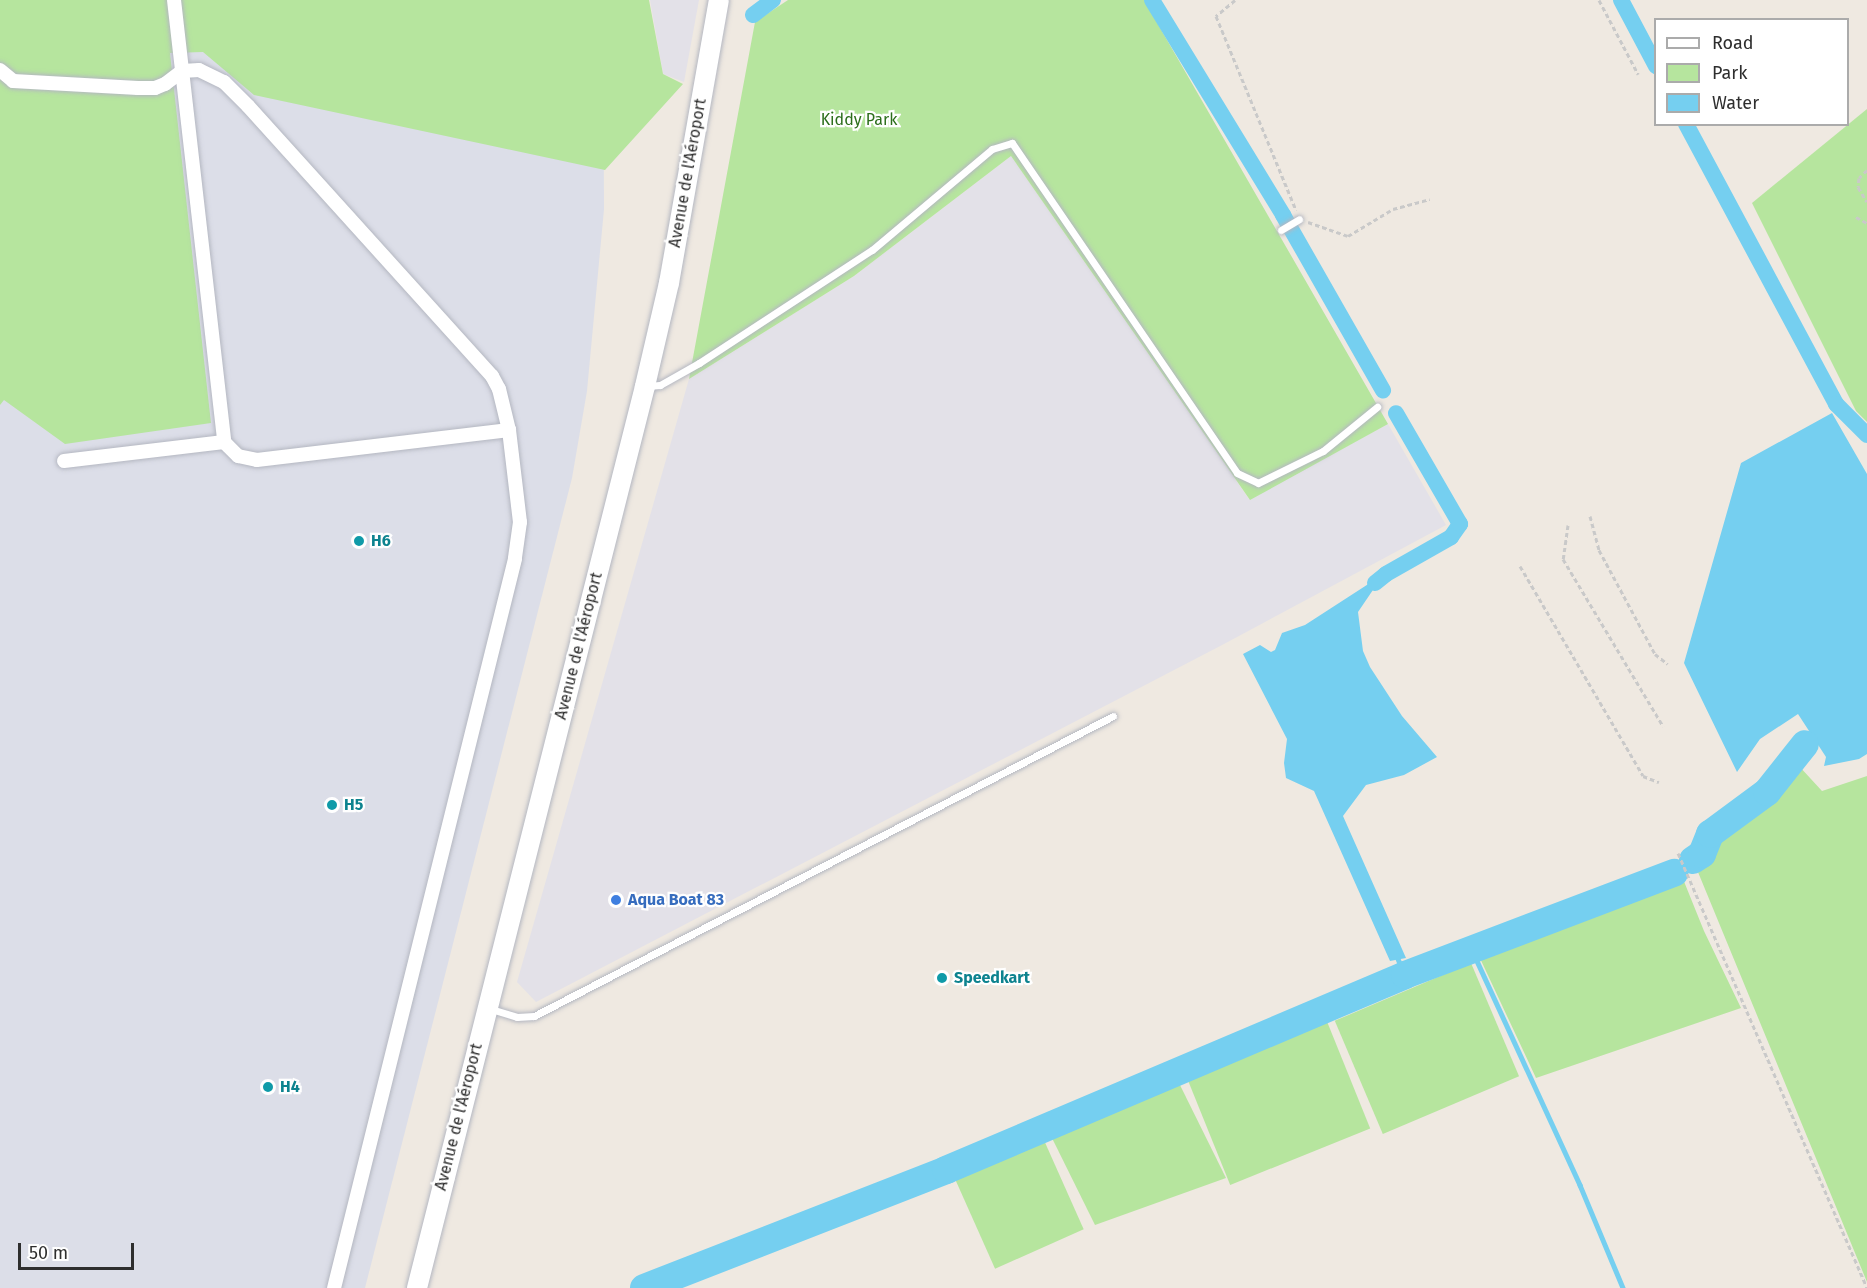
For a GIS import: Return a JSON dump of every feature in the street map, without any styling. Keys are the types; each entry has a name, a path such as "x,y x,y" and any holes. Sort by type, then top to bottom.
{"main road":[{"name":"Avenue de l'Aéroport","path":"417,1288 645,386 669,283 719,0"}],"street":[{"path":"174,0 224,442 238,456 257,460 509,430"},
{"path":"0,70 13,81 138,88 155,88 165,84 182,71 199,70 224,82 256,114 492,376 499,389 509,430 520,522 515,559 334,1288"},
{"path":"64,461 224,442"}],"lane":[{"path":"645,386 660,386 699,363 872,250 992,149 1011,143 1237,473 1258,483 1323,451 1377,407"},
{"path":"1281,230 1299,219"},
{"path":"487,1008 517,1017 534,1016 1113,716"}],"path":[{"path":"1235,0 1216,16 1299,219 1348,236 1393,208 1430,198"},
{"path":"1599,0 1638,74"},
{"path":"1867,170 1859,178 1858,187 1867,202"},
{"path":"1856,217 1867,223"},
{"path":"1590,516 1599,550 1655,654 1668,664"},
{"path":"1568,525 1563,559 1663,726"},
{"path":"1520,566 1644,776 1659,782"},
{"path":"1678,853 1867,1288"}],"shaded area":[{"path":"0,0 603,0 604,209 587,391 572,478 365,1288 0,1288"},
{"path":"650,0 699,0 684,82 663,74"},
{"path":"1011,156 1249,499 1388,424 1446,525 1224,644 536,1002 517,982 689,379 854,276"}],"green space":[{"path":"0,0 649,0 663,74 683,84 605,170 254,95 203,52 170,53 211,423 65,444 4,400 0,405"},
{"name":"Kiddy Park","path":"788,0 1144,0 1388,424 1250,500 1011,156 854,276 689,379 755,22"},
{"path":"1867,109 1867,422 1856,411 1752,203"},
{"path":"1799,766 1822,791 1867,776 1867,1282 1693,860"},
{"path":"1681,874 1704,931 1741,1008 1536,1078 1478,954 1559,925"},
{"path":"1471,963 1519,1076 1383,1134 1335,1021"},
{"path":"1326,1019 1370,1128 1230,1185 1186,1076"},
{"path":"1177,1079 1226,1178 1095,1225 1050,1134"},
{"path":"1043,1138 1084,1229 995,1269 954,1177"}],"water":[{"path":"1832,413 1867,474 1867,754 1859,759 1824,766 1826,757 1798,714 1760,739 1737,772 1684,663 1741,463"},
{"path":"1373,581 1377,584 1358,612 1363,651 1370,667 1402,716 1437,757 1404,775 1366,785 1343,816 1406,958 1390,961 1314,791 1286,778 1284,763 1287,739 1243,654 1260,645 1271,652 1275,650 1282,633 1305,625"}],"waterway":[{"path":"753,15 773,0"},
{"path":"1152,0 1283,215 1383,390"},
{"path":"1621,0 1654,62"},
{"path":"1687,126 1836,404 1867,435"},
{"path":"1375,583 1386,574 1451,537 1460,524 1396,413"},
{"path":"1693,860 1702,854 1710,834 1767,792 1805,744"},
{"path":"644,1288 946,1170 1405,975 1674,873"},
{"path":"1472,950 1580,1185 1623,1288"},
{"path":"1398,959 1405,975"}],"place":[{"name":"H6","path":"359,541"},
{"name":"H5","path":"332,805"},
{"name":"Aqua Boat 83","path":"616,900"},
{"name":"Speedkart","path":"942,978"},
{"name":"H4","path":"268,1087"}]}
